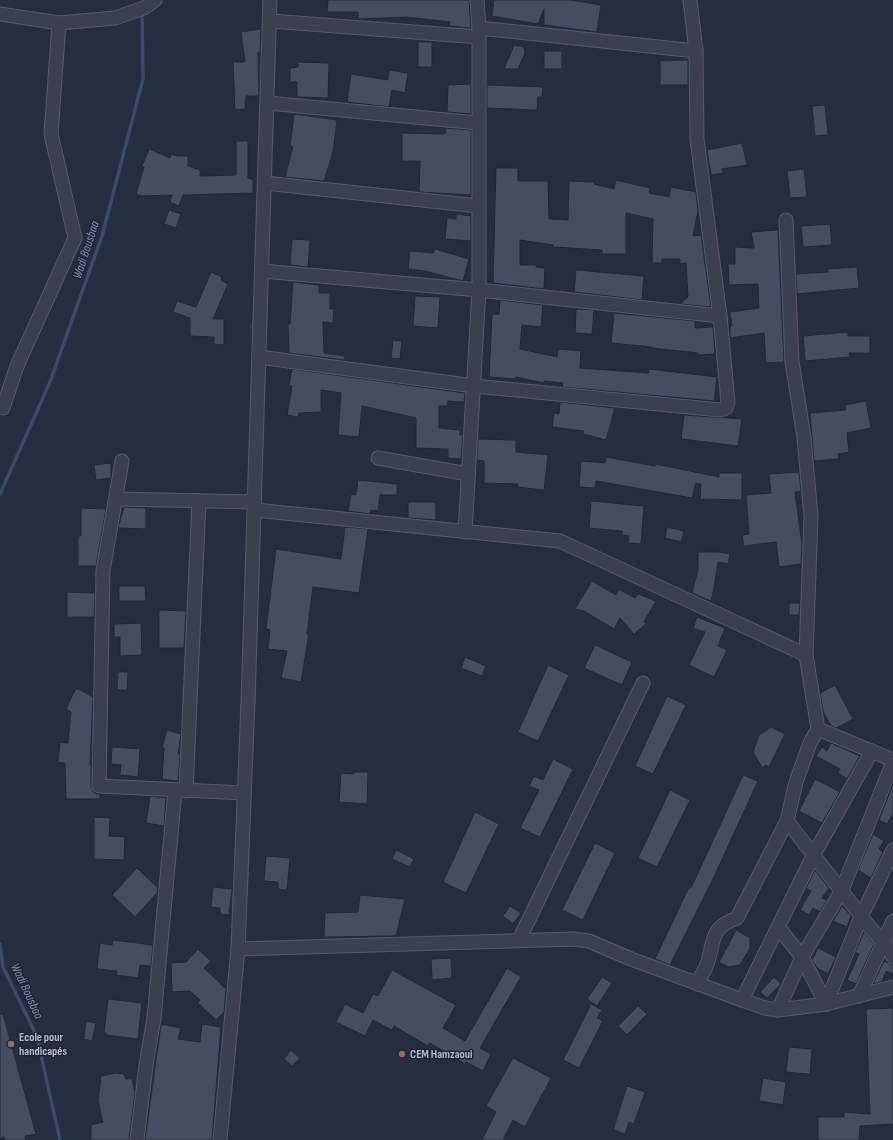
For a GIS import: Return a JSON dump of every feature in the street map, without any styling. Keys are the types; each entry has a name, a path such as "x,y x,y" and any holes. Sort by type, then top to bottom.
{"street":[{"path":"0,14 59,23 115,18 144,8 155,0"},
{"path":"220,1140 238,949 255,506 271,21 270,0"},
{"path":"465,532 479,290 479,33 477,0"},
{"path":"259,357 474,386 720,410 726,408 728,402 720,316 697,139 696,51 690,0"},
{"path":"271,21 479,33 696,51"},
{"path":"4,408 17,366 75,238 51,134 59,23"},
{"path":"268,103 478,123"},
{"path":"265,183 478,206"},
{"path":"697,984 707,965 712,939 724,923 737,918 787,821 796,782 810,743 818,729 806,655 811,517 804,437 792,362 786,220"},
{"path":"262,271 479,290 720,316"},
{"path":"378,458 468,474"},
{"path":"122,461 103,571 99,786 244,794"},
{"path":"116,499 200,501 255,506 465,532 560,541 806,655"},
{"path":"137,1140 146,1064 154,1018 181,791 200,501"},
{"path":"519,940 643,683"},
{"path":"778,1010 802,957 842,890 893,761 818,729"},
{"path":"742,1000 814,854 872,751"},
{"path":"787,821 842,890 861,917 884,942 893,957"},
{"path":"826,1004 861,917 893,850"},
{"path":"859,996 893,921"},
{"path":"778,927 802,957 826,1004"},
{"path":"238,949 573,939 589,941 697,984 765,1008 778,1010 826,1004 892,986"}],"building":[{"path":"328,0 469,0 471,28 449,26 450,22 407,17 358,19 358,12 327,12"},
{"path":"494,0 571,0 601,5 597,32 544,25 544,9 538,24 492,16"},
{"path":"261,29 260,52 258,53 259,96 246,96 245,109 235,110 233,62 245,62 241,32"},
{"path":"418,42 432,42 432,67 418,67"},
{"path":"514,45 524,47 525,53 518,69 504,69"},
{"path":"544,51 562,51 562,69 544,69"},
{"path":"688,60 688,85 660,85 660,61"},
{"path":"298,62 329,63 328,98 297,97 297,82 290,82 290,68 298,67"},
{"path":"389,70 408,73 405,93 392,90 389,107 347,102 351,74 388,80"},
{"path":"471,84 471,114 447,112 448,85"},
{"path":"487,85 543,87 542,97 538,97 537,110 487,108"},
{"path":"825,105 828,135 815,136 812,106"},
{"path":"294,114 337,120 333,152 324,181 285,177 293,147 290,146"},
{"path":"446,128 471,130 471,195 419,192 420,161 402,161 402,133 445,134"},
{"path":"236,141 248,141 248,178 253,180 253,193 183,195 179,206 170,202 172,195 141,196 136,194 144,167 142,166 149,149 170,158 171,154 177,156 188,156 188,166 200,170 200,176 236,175"},
{"path":"742,143 747,165 722,169 723,173 711,175 707,150"},
{"path":"496,168 518,168 518,181 548,181 549,219 568,220 569,181 594,182 594,184 614,189 616,180 650,188 649,193 669,197 671,187 696,192 698,211 693,236 701,235 711,307 680,304 688,297 686,263 680,264 680,259 662,259 662,263 652,263 653,219 626,213 626,254 602,254 602,250 553,247 553,245 520,240 520,265 536,265 536,267 545,268 544,289 493,283"},
{"path":"804,169 807,197 790,198 787,171"},
{"path":"169,210 181,214 176,228 164,224"},
{"path":"456,214 471,216 471,241 445,239 447,218 456,219"},
{"path":"830,224 832,245 803,247 801,226"},
{"path":"778,230 784,362 766,363 764,333 730,338 730,326 732,326 730,312 759,308 758,284 729,285 728,264 735,264 735,247 754,248 751,232"},
{"path":"292,239 310,240 308,267 290,265"},
{"path":"435,249 469,259 463,281 425,271 408,269 410,251 433,253"},
{"path":"857,267 859,288 797,294 796,274 828,272 828,269"},
{"path":"576,270 644,276 642,300 574,292"},
{"path":"211,272 222,277 221,280 228,284 213,319 224,319 224,345 214,344 214,337 190,336 190,318 173,312 177,301 196,307"},
{"path":"293,282 319,285 319,293 330,293 330,309 334,309 333,323 323,322 324,353 345,356 344,360 289,353 288,324 290,324"},
{"path":"415,296 440,297 438,328 413,326"},
{"path":"500,300 543,305 541,327 522,325 520,349 557,357 558,349 581,351 580,368 649,373 649,369 717,377 714,401 562,387 563,383 544,381 544,383 516,377 515,379 489,377 492,314 499,314"},
{"path":"576,309 594,310 592,334 575,333"},
{"path":"614,313 695,321 695,328 713,327 715,354 698,355 698,353 611,343"},
{"path":"250,322 252,322 251,346 250,346"},
{"path":"848,332 848,336 870,336 870,353 849,353 850,357 805,361 803,336"},
{"path":"393,340 402,341 400,359 391,358"},
{"path":"292,369 465,393 464,402 448,401 447,406 439,406 439,428 460,430 460,435 463,435 461,459 448,458 448,449 416,448 416,418 362,406 359,437 338,435 341,393 321,390 321,412 299,413 298,417 287,415 292,386 289,385"},
{"path":"866,401 871,428 847,433 849,452 838,454 839,459 814,461 810,413 846,410 845,405"},
{"path":"560,402 615,408 606,440 583,434 584,431 552,427 554,413 559,414"},
{"path":"684,415 742,419 738,446 681,439"},
{"path":"478,439 516,440 516,452 548,455 544,490 517,487 518,484 484,483 484,461 477,460"},
{"path":"606,457 655,466 656,464 719,477 719,473 742,473 742,500 700,499 701,484 696,483 692,498 596,481 595,488 579,487 581,461 605,463"},
{"path":"111,463 111,478 96,480 94,465"},
{"path":"799,472 801,491 795,492 802,544 801,564 779,567 776,542 744,546 742,535 749,534 746,495 771,493 769,474"},
{"path":"358,480 397,484 397,495 380,495 378,511 371,510 370,514 348,511 351,494 356,495"},
{"path":"591,501 644,506 641,544 628,543 629,536 622,535 622,531 589,528"},
{"path":"408,502 436,502 436,520 408,518"},
{"path":"124,507 146,508 146,529 118,528"},
{"path":"81,508 106,509 96,566 78,566 78,536 81,536"},
{"path":"345,527 368,529 359,593 313,587 307,634 309,634 301,682 281,678 287,651 268,649 270,630 266,629 276,549 341,559"},
{"path":"667,527 684,531 681,542 665,538"},
{"path":"698,552 719,552 730,554 728,564 718,562 711,601 692,593 698,569"},
{"path":"592,581 616,595 619,589 635,598 638,594 656,601 644,622 646,624 634,634 620,618 614,629 584,611 575,609"},
{"path":"119,586 145,586 146,601 119,601"},
{"path":"67,592 95,593 94,617 67,617"},
{"path":"789,603 800,603 799,615 789,615"},
{"path":"159,610 186,611 184,648 159,648"},
{"path":"697,617 725,628 718,646 727,650 714,677 689,665 705,632 693,628"},
{"path":"141,623 142,655 120,656 120,637 114,637 114,624"},
{"path":"595,645 632,662 622,685 584,668"},
{"path":"465,657 486,666 482,676 461,668"},
{"path":"548,665 569,675 538,741 518,732"},
{"path":"118,672 128,672 127,690 117,690"},
{"path":"835,685 853,719 836,728 831,726 823,711 820,693"},
{"path":"76,688 93,697 90,765 91,786 94,793 100,794 100,799 66,799 65,763 58,762 60,742 68,743 71,712 66,709"},
{"path":"667,696 686,705 653,774 635,766"},
{"path":"771,727 785,734 769,767 765,765 763,769 753,752 759,735"},
{"path":"167,730 181,734 178,754 180,754 178,781 162,779 164,748 162,747"},
{"path":"831,743 860,756 847,779 838,773 840,769 816,756 822,747 827,751"},
{"path":"112,747 140,749 138,777 120,775 121,765 111,764"},
{"path":"553,759 573,769 540,837 520,828 539,790 529,786 534,776 543,780"},
{"path":"354,772 368,772 367,804 339,802 341,773 354,774"},
{"path":"743,775 758,781 713,879 670,965 655,959 689,887 691,888"},
{"path":"815,779 840,792 822,823 799,811"},
{"path":"893,784 893,814 887,824 879,820"},
{"path":"670,790 690,800 657,867 638,858"},
{"path":"150,796 166,798 164,826 146,823"},
{"path":"475,812 499,824 466,893 443,882"},
{"path":"94,817 110,818 109,836 125,837 124,860 94,859"},
{"path":"873,834 884,841 879,849 883,852 871,878 858,870"},
{"path":"595,843 615,853 583,920 562,910"},
{"path":"396,850 414,859 410,867 392,859"},
{"path":"266,856 290,858 287,890 278,889 278,882 264,881"},
{"path":"137,868 158,888 157,893 135,917 112,895"},
{"path":"815,870 829,888 822,898 827,900 820,912 813,908 809,915 800,910 811,891 806,888"},
{"path":"213,887 232,889 229,915 220,914 220,908 211,907"},
{"path":"360,895 405,899 396,936 324,937 325,913 358,912"},
{"path":"510,906 521,913 513,924 503,916"},
{"path":"842,906 851,916 847,927 833,921"},
{"path":"736,930 750,938 750,948 740,965 728,967 719,962"},
{"path":"864,932 874,944 856,984 847,980 859,954 855,952"},
{"path":"113,940 153,945 151,966 140,965 138,978 116,975 117,971 97,969 100,943 112,945"},
{"path":"818,948 836,957 828,974 817,968 812,960"},
{"path":"198,949 211,961 204,968 226,989 224,1012 216,1020 198,1003 200,1000 190,991 172,992 171,963 186,962"},
{"path":"451,958 452,978 432,980 431,959"},
{"path":"884,961 893,965 893,974 886,971 882,982 873,984"},
{"path":"507,968 521,977 480,1048 491,1054 483,1071 466,1062 465,1064 430,1043 428,1046 394,1026 392,1030 373,1020 365,1036 336,1022 345,1004 363,1013 373,994 378,996 392,970 456,1005 443,1028 465,1041"},
{"path":"602,977 612,983 597,1006 587,999"},
{"path":"774,977 781,984 767,998 760,992"},
{"path":"108,999 142,1003 138,1039 106,1035 106,1033 104,1033"},
{"path":"591,1004 602,1010 597,1018 603,1021 579,1068 563,1060"},
{"path":"638,1006 647,1014 627,1035 618,1026"},
{"path":"893,1008 893,1124 860,1126 859,1140 818,1140 818,1117 844,1117 844,1112 870,1114 866,1009"},
{"name":"Ecole pour handicapés","path":"0,1014 3,1014 36,1134 25,1136 26,1140 5,1140 4,1137 0,1138"},
{"path":"86,1021 96,1023 92,1041 84,1039"},
{"path":"161,1024 181,1028 178,1039 200,1042 202,1024 221,1027 212,1140 145,1140"},
{"path":"789,1047 812,1049 810,1074 786,1072"},
{"path":"291,1050 300,1058 292,1066 284,1059"},
{"path":"513,1058 551,1078 525,1127 513,1120 503,1140 482,1140 496,1112 486,1106"},
{"path":"116,1073 124,1074 126,1079 132,1079 135,1093 129,1140 91,1140 91,1125 103,1122 98,1101 101,1076"},
{"path":"763,1078 786,1082 783,1105 759,1101"},
{"path":"627,1086 645,1092 634,1124 629,1122 625,1134 613,1130"}],"waterway":[{"name":"Wadi Bousbaa","path":"0,494 50,382 102,236 143,79 142,12"},
{"name":"Wadi Bousbaa","path":"0,944 3,967 37,1037 60,1140"}],"place":[{"name":"Ecole pour handicapés","path":"11,1044"},
{"name":"CEM Hamzaoui","path":"402,1054"}]}
